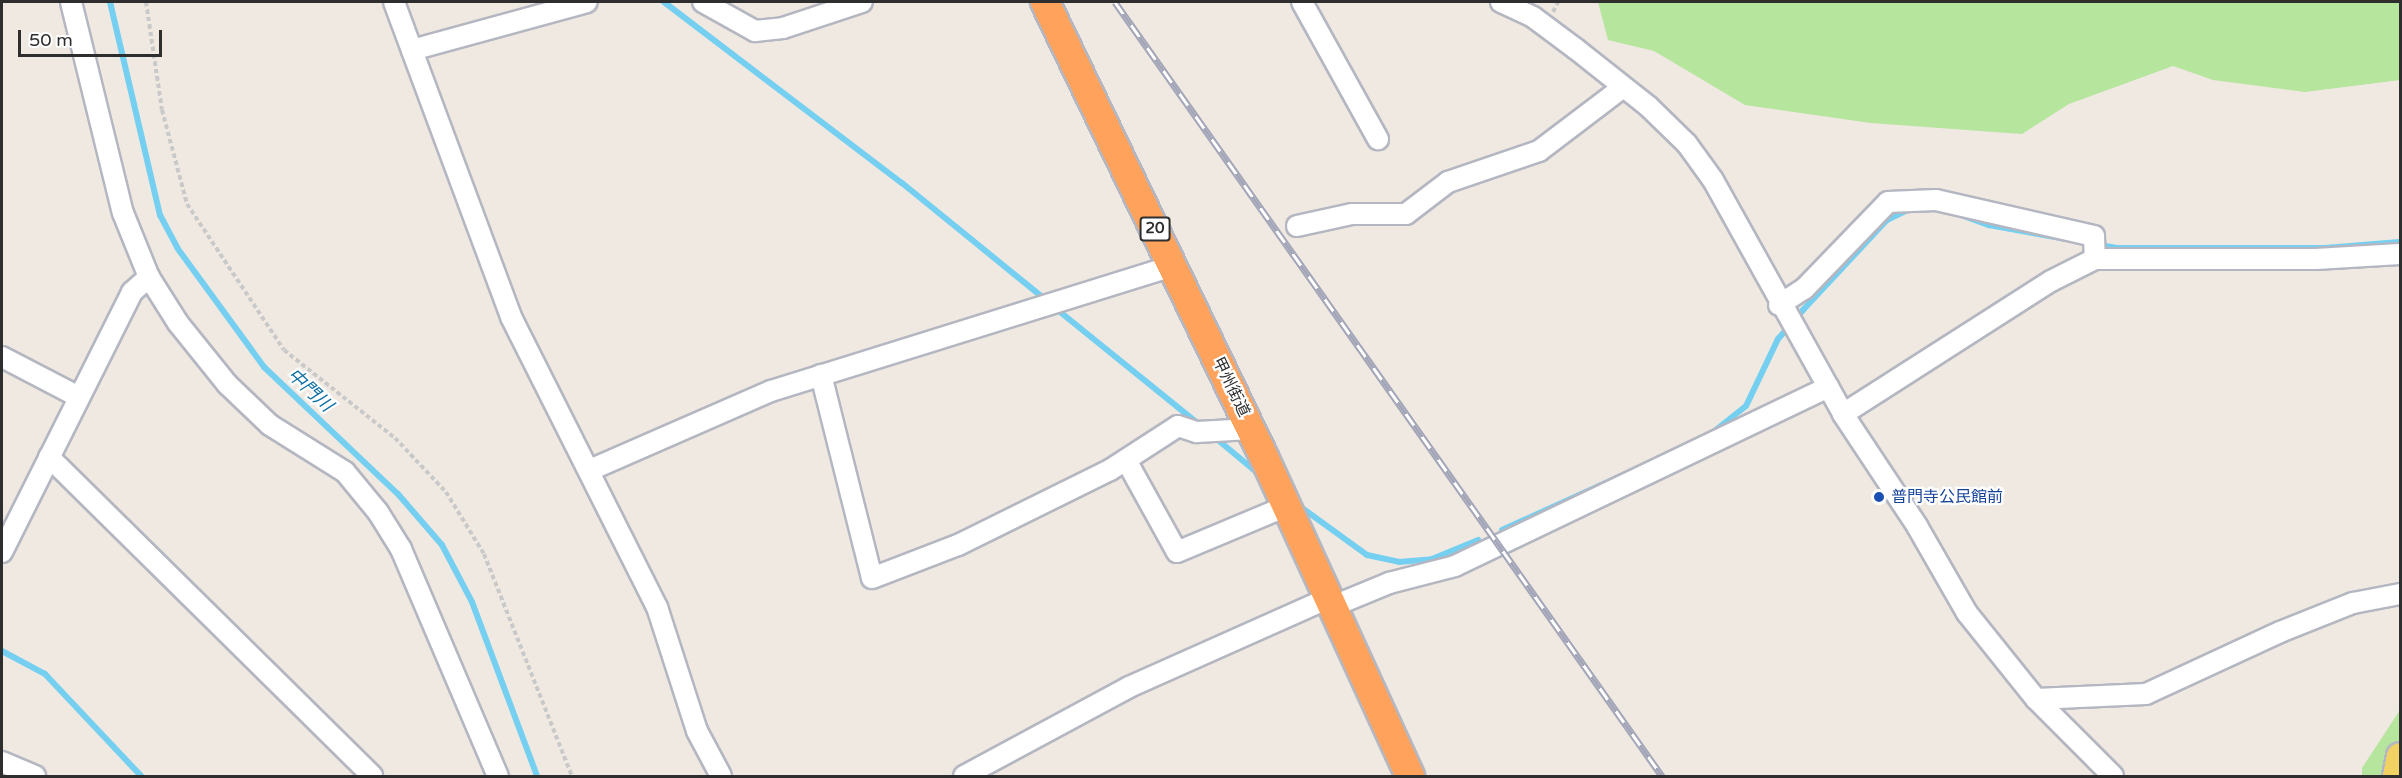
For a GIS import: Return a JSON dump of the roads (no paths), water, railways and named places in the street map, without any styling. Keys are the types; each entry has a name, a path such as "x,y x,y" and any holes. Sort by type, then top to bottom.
{"highway":[{"name":"甲州街道","path":"1046,2 1173,266 1238,430 1264,457 1410,777"}],"main road":[{"path":"2396,777 2400,756"}],"street":[{"path":"71,2 123,213 148,277 178,322 227,384 270,425 345,472 378,512 401,549 498,777"},
{"path":"394,2 511,317 657,607 697,731 721,777"},
{"path":"412,50 552,6 587,2"},
{"path":"703,2 755,31 783,28 862,2"},
{"path":"1302,2 1378,139"},
{"path":"1501,2 1533,17 1648,106 1687,144 1713,180 1781,309 1842,414 1917,526 1967,613 2036,699 2106,775"},
{"path":"1297,226 1352,214 1406,214 1448,182 1539,151 1622,88"},
{"path":"1781,309 1804,289 1888,202 1936,200 2094,236 2095,258"},
{"path":"1842,414 2051,281 2095,258 2316,260 2400,254"},
{"path":"590,470 771,391 1173,266"},
{"path":"2,552 132,292 148,277"},
{"path":"2,357 79,397"},
{"path":"821,375 872,578 958,544 1126,460 1178,426 1197,432 1238,430"},
{"path":"964,777 1129,687 1329,603 1389,583 1455,566 1828,387"},
{"path":"49,457 372,777"},
{"path":"1126,460 1177,552 1287,506"},
{"path":"2036,699 2146,694 2280,632 2353,603 2400,594"},
{"path":"2,762 35,777"}],"waterway":[{"name":"中門川","path":"110,2 160,215 178,249 264,367 398,494 442,545 472,602 537,776"},
{"path":"664,2 902,183 1046,300"},
{"path":"1712,433 1746,406 1778,339 1803,310 1887,220 1910,209"},
{"path":"1958,214 1989,225 2065,239"},
{"path":"2099,245 2119,248 2325,248 2400,242"},
{"path":"1054,307 1202,427"},
{"path":"1212,435 1260,475"},
{"path":"1502,530 1630,472"},
{"path":"1298,505 1367,555 1399,562 1432,559 1478,540"},
{"path":"2,651 45,674 141,776"}],"railway":[{"path":"1115,2 1662,776"}],"place":[{"name":"普門寺公民館前","path":"1879,497"}]}
